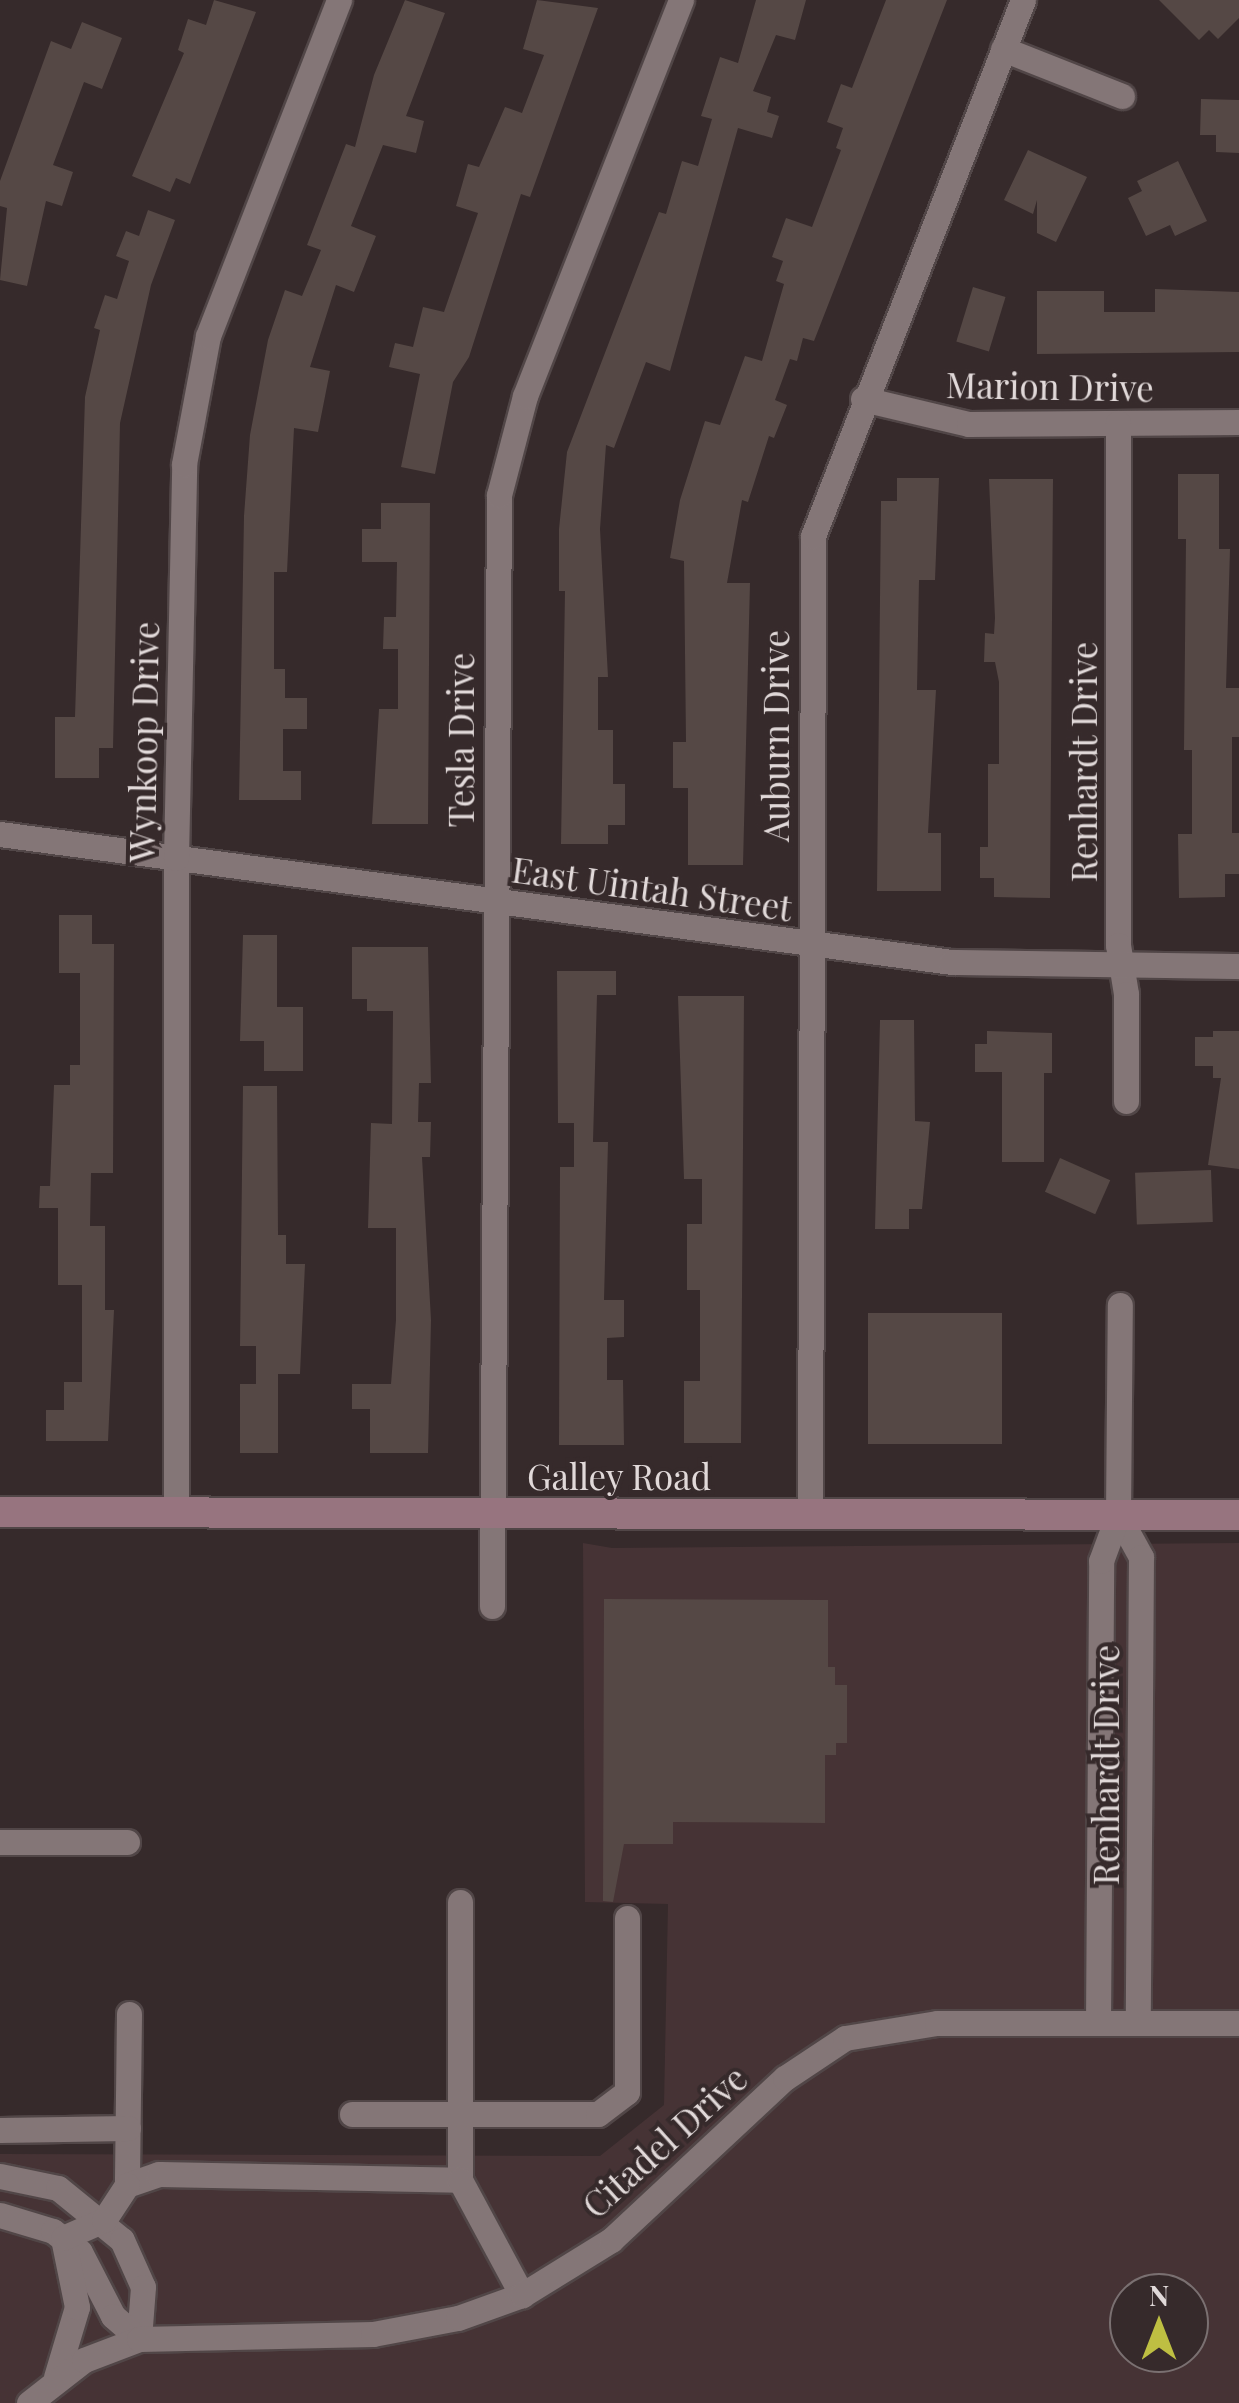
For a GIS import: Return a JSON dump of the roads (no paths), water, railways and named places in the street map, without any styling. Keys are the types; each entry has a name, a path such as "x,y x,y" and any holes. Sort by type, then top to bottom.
{"main road":[{"name":"Galley Road","path":"0,1512 1239,1515"}],"street":[{"name":"Wynkoop Drive","path":"176,1511 176,858 181,506 192,408 226,285 338,0"},
{"name":"Tesla Drive","path":"492,1606 496,532 504,466 524,396 681,0"},
{"name":"Auburn Drive","path":"810,1514 813,536 863,399 1024,0"},
{"path":"1003,49 1122,96"},
{"name":"Marion Drive","path":"863,399 954,422 1239,422"},
{"name":"Renhardt Drive","path":"1118,423 1126,1101"},
{"name":"East Uintah Street","path":"0,834 809,945 980,964 1239,966"},
{"name":"Renhardt Drive","path":"1098,2022 1101,1562 1118,1515 1120,1304"},
{"name":"Renhardt Drive","path":"1118,1515 1141,1557 1138,2022"},
{"path":"0,1842 127,1842"},
{"path":"460,1902 460,2180 522,2295"},
{"path":"352,2114 598,2114 627,2092 628,1918"},
{"path":"63,2238 104,2220 127,2185 129,2014"},
{"name":"Citadel Drive","path":"139,2339 372,2334 458,2318 522,2295 611,2240 785,2078 845,2038 909,2024 1239,2024"},
{"path":"0,2130 128,2128"},
{"path":"127,2185 159,2174 460,2180"},
{"path":"0,2176 58,2188 104,2220 128,2252 143,2287 139,2339"},
{"path":"0,2215 63,2238 80,2252 113,2316 139,2339"},
{"path":"56,2377 77,2307 63,2238"},
{"path":"29,2403 56,2377 139,2339"}]}
